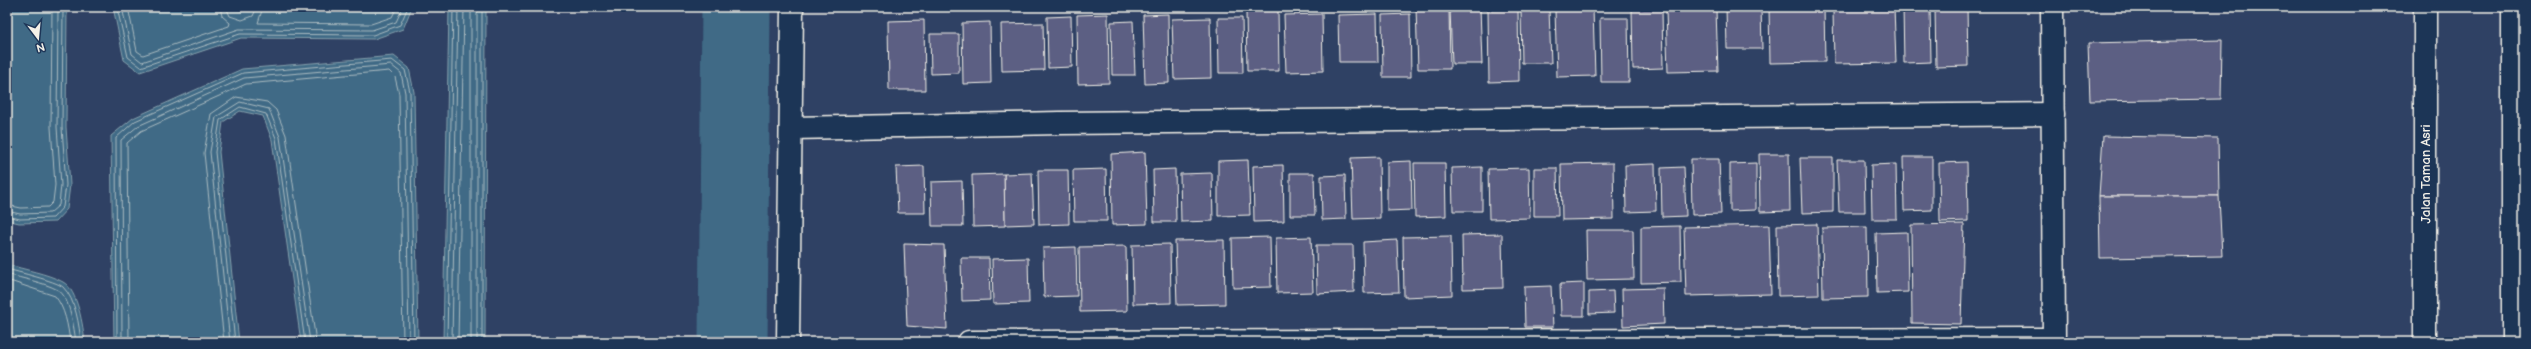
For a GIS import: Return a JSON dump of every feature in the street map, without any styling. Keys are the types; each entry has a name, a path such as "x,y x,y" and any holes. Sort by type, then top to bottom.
{"street":[{"path":"788,342 792,7"},
{"path":"969,342 2054,340 2052,7"},
{"name":"Jalan Taman Asri","path":"2425,7 2425,342"},
{"path":"2513,7 2513,342"},
{"path":"791,128 1068,123 2053,114"}],"water":[{"path":"7,7 67,7 66,127 70,185 67,209 55,222 19,223 7,220"},
{"path":"113,7 229,7 242,11 253,7 412,7 403,29 374,39 241,38 140,72 124,60"},
{"path":"449,7 486,7 485,342 443,342"},
{"path":"394,56 409,68 414,92 418,342 301,342 272,140 263,116 240,111 223,122 219,152 239,342 114,342 111,136 133,118 242,69"},
{"path":"7,264 50,276 68,286 79,309 85,342 7,342"}],"building":[{"path":"1726,7 1761,7 1762,49 1727,49"},
{"path":"1769,7 1824,7 1825,62 1770,63"},
{"path":"1903,7 1930,7 1931,62 1904,63"},
{"path":"1935,7 1967,7 1968,66 1936,67"},
{"path":"1416,8 1449,8 1450,69 1418,69"},
{"path":"1480,8 1482,64 1452,64 1450,9"},
{"path":"1894,8 1896,63 1834,64 1833,9"},
{"path":"1518,9 1519,81 1489,82 1488,10"},
{"path":"1593,9 1595,76 1557,77 1555,10"},
{"path":"1632,9 1662,9 1663,68 1633,69"},
{"path":"1278,10 1279,71 1247,71 1246,11"},
{"path":"1549,10 1551,63 1522,63 1521,11"},
{"path":"1716,10 1718,71 1668,72 1666,11"},
{"path":"1108,14 1109,83 1078,84 1077,15"},
{"path":"1168,14 1169,83 1145,84 1143,15"},
{"path":"1322,14 1323,71 1286,72 1284,15"},
{"path":"1377,14 1378,62 1339,62 1338,15"},
{"path":"1410,14 1411,77 1383,77 1382,15"},
{"path":"1071,16 1072,67 1048,68 1047,17"},
{"path":"1210,18 1211,78 1174,79 1172,19"},
{"path":"1218,18 1242,18 1243,73 1219,73"},
{"path":"1600,18 1628,18 1629,82 1601,82"},
{"path":"924,20 925,90 889,90 888,21"},
{"path":"1133,21 1135,75 1112,75 1111,22"},
{"path":"990,22 991,83 963,84 962,23"},
{"path":"1043,23 1044,70 1002,71 1001,24"},
{"path":"930,34 959,34 959,73 931,74"},
{"path":"2222,40 2221,99 2090,101 2088,43"},
{"path":"2103,136 2218,138 2219,196 2099,196"},
{"path":"1145,152 1147,224 1112,225 1111,154"},
{"path":"1759,154 1789,154 1790,211 1760,212"},
{"path":"1379,157 1380,218 1353,219 1351,158"},
{"path":"1903,157 1932,157 1932,210 1904,211"},
{"path":"1800,158 1833,158 1833,212 1802,213"},
{"path":"1691,159 1719,159 1721,214 1692,215"},
{"path":"1248,160 1250,215 1218,216 1218,161"},
{"path":"1837,160 1864,160 1865,212 1839,212"},
{"path":"1411,161 1412,210 1387,211 1387,162"},
{"path":"1967,162 1968,221 1940,222 1939,163"},
{"path":"1414,163 1445,163 1446,216 1415,217"},
{"path":"1613,163 1614,219 1562,220 1561,164"},
{"path":"1756,163 1756,210 1730,211 1730,164"},
{"path":"1655,164 1656,211 1626,212 1625,165"},
{"path":"1896,164 1897,219 1872,219 1871,165"},
{"path":"1283,165 1284,221 1254,222 1253,166"},
{"path":"924,166 925,213 898,213 896,167"},
{"path":"1482,167 1482,211 1453,211 1452,168"},
{"path":"1684,167 1686,216 1662,217 1661,168"},
{"path":"1529,168 1530,218 1489,219 1488,169"},
{"path":"1534,168 1557,168 1558,216 1534,216"},
{"path":"1106,169 1107,221 1074,221 1073,170"},
{"path":"1175,169 1176,222 1154,222 1153,170"},
{"path":"1038,170 1068,170 1069,224 1039,225"},
{"path":"1032,173 1034,224 1005,225 1004,174"},
{"path":"1212,173 1213,221 1181,222 1180,174"},
{"path":"1290,173 1314,173 1315,215 1290,215"},
{"path":"1004,174 1005,226 973,227 972,175"},
{"path":"1345,175 1346,219 1322,220 1321,176"},
{"path":"962,181 963,226 932,226 931,182"},
{"path":"2099,196 2219,196 2222,256 2100,258"},
{"path":"1817,224 1819,295 1778,296 1777,225"},
{"path":"1964,224 1961,324 1912,323 1911,225"},
{"path":"1769,225 1771,294 1686,296 1684,227"},
{"path":"1680,226 1681,282 1641,283 1641,227"},
{"path":"1867,227 1868,297 1823,298 1822,228"},
{"path":"1586,230 1633,230 1634,279 1587,280"},
{"path":"1907,232 1908,292 1877,293 1876,233"},
{"path":"1502,234 1503,288 1463,289 1462,235"},
{"path":"1451,236 1452,295 1404,297 1403,237"},
{"path":"1270,237 1271,287 1233,288 1232,238"},
{"path":"1311,237 1313,292 1277,293 1276,238"},
{"path":"1224,240 1225,304 1177,305 1175,241"},
{"path":"1397,240 1399,292 1364,293 1363,242"},
{"path":"904,244 944,245 947,329 907,326"},
{"path":"1170,244 1171,303 1133,304 1132,245"},
{"path":"1316,245 1353,245 1354,292 1317,294"},
{"path":"1126,246 1127,311 1080,312 1079,247"},
{"path":"1076,247 1077,296 1044,297 1043,248"},
{"path":"961,258 989,258 990,300 962,301"},
{"path":"1028,258 1029,303 993,304 992,259"},
{"path":"1584,283 1584,316 1561,316 1560,284"},
{"path":"1551,286 1553,327 1525,327 1524,287"},
{"path":"1663,288 1664,324 1623,326 1622,289"},
{"path":"1613,291 1614,313 1589,314 1589,292"}],"waterway":[{"path":"733,342 736,7"}]}
